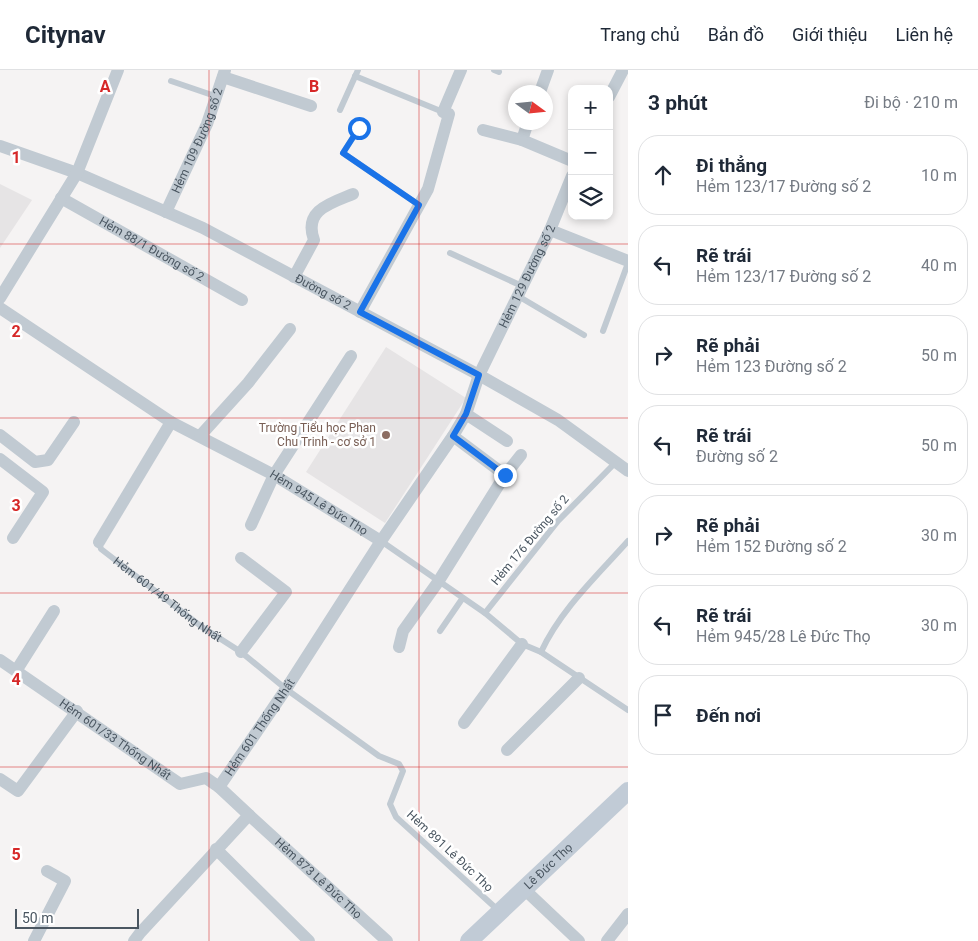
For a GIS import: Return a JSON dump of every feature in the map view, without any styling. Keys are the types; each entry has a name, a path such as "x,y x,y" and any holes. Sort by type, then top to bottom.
{"main road":[{"name":"Lê Đức Thọ","path":"469,941 628,791"}],"street":[{"path":"0,298 77,173 118,70"},
{"path":"360,312 428,189 449,114 443,112 461,70"},
{"path":"543,85 548,70"},
{"path":"613,89 623,70"},
{"path":"224,73 311,106"},
{"name":"Hẻm 109 Đường số 2","path":"166,212 207,124 224,73"},
{"path":"483,130 522,140 568,159"},
{"path":"522,140 525,130"},
{"name":"Đường số 2","path":"0,146 77,173 203,228 479,375 558,420 628,470"},
{"name":"Hẻm 129 Đường số 2","path":"453,436 466,414 479,375 550,230 568,186"},
{"path":"294,277 314,240 311,232 315,215 323,207 353,194"},
{"name":"Hẻm 88/1 Đường số 2","path":"62,198 242,300"},
{"path":"550,230 628,262"},
{"name":"Hẻm 945 Lê Đức Thọ","path":"0,308 171,422 274,475 381,541"},
{"path":"200,436 248,383 290,329"},
{"path":"251,525 274,475 352,356"},
{"path":"466,414 507,441"},
{"path":"0,435 35,462 48,460 74,422"},
{"path":"99,542 171,422"},
{"path":"453,436 505,475"},
{"name":"Hẻm 601 Thống Nhất","path":"249,815 219,787 286,689 381,541 453,436"},
{"path":"399,647 403,631 438,582 505,475 521,455"},
{"path":"0,459 43,492 13,538"},
{"path":"241,558 286,592 241,652"},
{"path":"16,671 54,612"},
{"path":"464,723 522,644"},
{"name":"Hẻm 601/33 Thống Nhất","path":"0,660 180,784 206,778 219,787"},
{"path":"507,750 579,678"},
{"path":"0,779 18,791 76,711"},
{"path":"134,941 249,815"},
{"name":"Hẻm 873 Lê Đức Thọ","path":"249,815 387,941"},
{"path":"216,849 309,941"},
{"path":"34,941 65,881 47,872"},
{"path":"524,889 579,941"},
{"path":"607,941 628,914"}],"lane":[{"path":"340,110 357,73 443,112"},
{"path":"171,81 215,96"},
{"path":"359,128 343,153 419,205"},
{"path":"450,253 520,291 584,335"},
{"path":"603,331 628,262"},
{"name":"Hẻm 176 Đường số 2","path":"485,613 558,521 616,462"},
{"name":"Hẻm 945 Lê Đức Thọ","path":"381,541 462,599 485,613 522,644 541,652 628,710"},
{"path":"541,652 550,632 560,617 628,541"},
{"name":"Hẻm 601/49 Thống Nhất","path":"99,542 101,549 202,627 241,652 286,689"},
{"path":"440,631 462,599"},
{"name":"Hẻm 891 Lê Đức Thọ","path":"286,689 379,756 400,764 403,771 390,804 396,816 499,912"}],"shaded area":[{"path":"0,184 32,200 0,248"},
{"name":"Trường Tiểu học Phan Chu Trinh - cơ sở 1","path":"386,347 466,398 385,523 306,472"}],"place":[{"name":"Trường Tiểu học Phan Chu Trinh - cơ sở 1","path":"386,435"}],"route":[{"path":"359,128 343,153 419,205 360,312 479,375 466,414 453,436 505,475"}]}
